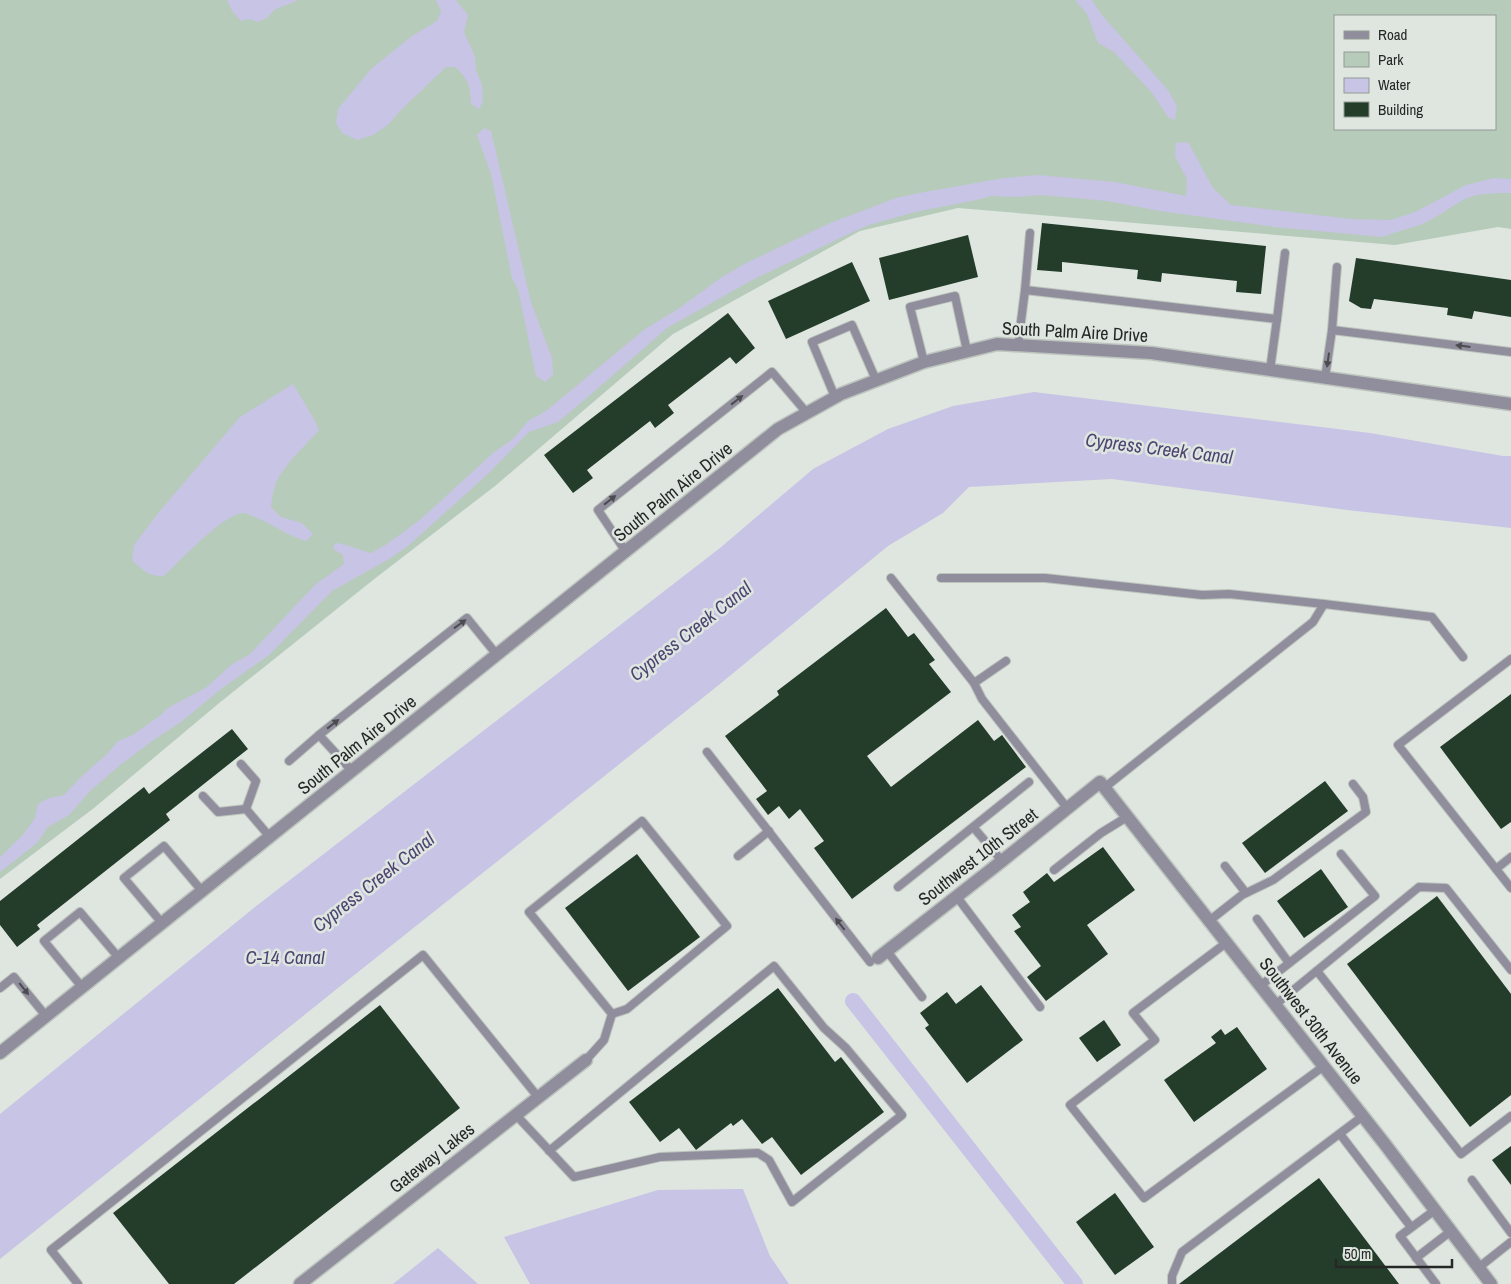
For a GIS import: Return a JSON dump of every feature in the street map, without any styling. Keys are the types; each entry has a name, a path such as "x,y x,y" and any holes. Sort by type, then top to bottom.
{"street":[{"name":"South Palm Aire Drive","path":"0,1053 778,429 835,398 876,380 924,362 997,344 1151,353 1511,404"},
{"name":"Southwest 10th Street","path":"878,957 1068,808 1102,785"},
{"name":"Southwest 30th Avenue","path":"1102,785 1363,1116 1491,1284"},
{"name":"Gateway Lakes","path":"300,1284 586,1060"}],"lane":[{"path":"1018,345 1030,233"},
{"path":"1270,370 1285,253"},
{"path":"1325,378 1332,330 1337,267"},
{"path":"1025,290 1276,319"},
{"path":"924,362 910,307 955,296 967,351"},
{"path":"835,398 812,342 852,325 876,380"},
{"path":"1332,330 1511,352"},
{"path":"626,552 598,510 772,372 807,413"},
{"path":"891,578 974,684 982,699 1068,808"},
{"path":"941,578 1045,578 1202,595 1230,594 1432,617 1464,657"},
{"path":"1102,785 1313,622 1324,604"},
{"path":"289,761 467,618 497,655"},
{"path":"1511,659 1398,745 1511,888"},
{"path":"974,684 1006,661"},
{"path":"319,735 352,771"},
{"path":"707,752 769,831 878,957 922,997"},
{"path":"241,764 256,781 246,809"},
{"path":"898,887 1029,782"},
{"path":"1209,921 1246,893 1273,880 1366,812 1363,797 1353,784"},
{"path":"203,796 218,812 246,809"},
{"path":"246,809 270,837"},
{"path":"1054,870 1101,833 1127,817"},
{"path":"642,821 726,926 627,1009 612,1014 529,912 642,821"},
{"path":"974,828 1002,861"},
{"path":"738,856 769,831"},
{"path":"162,923 124,878 164,846 202,891"},
{"path":"1260,986 1375,896 1341,854"},
{"path":"1496,869 1511,857"},
{"path":"1225,866 1246,893"},
{"path":"1275,1005 1419,887 1446,888 1511,970"},
{"path":"957,896 1040,1007"},
{"path":"82,987 44,941 80,912 119,958"},
{"path":"1257,919 1289,963"},
{"path":"1226,943 1133,1013 1155,1040 1070,1105 1144,1198 1324,1066"},
{"path":"78,1284 51,1250 422,955 538,1097"},
{"path":"516,1115 549,1151 574,1177 660,1157 758,1152 769,1160 792,1202 902,1115 846,1048 824,1028 774,966 549,1151"},
{"path":"1317,971 1461,1154 1511,1116"},
{"path":"0,988 14,977 46,1016"},
{"path":"586,1060 604,1040 612,1014"},
{"path":"1172,1284 1172,1276 1182,1252 1363,1116"},
{"path":"1340,1134 1411,1227"},
{"path":"1472,1180 1511,1233"},
{"path":"1435,1210 1400,1236 1436,1284"},
{"path":"1416,1258 1451,1231"},
{"path":"1478,1268 1511,1242"}],"green space":[{"path":"0,0 1511,0 1511,229 1498,227 1395,245 958,208 860,231 673,334 495,486 373,580 218,704 94,808 0,879"}],"water":[{"path":"227,0 298,0 274,10 267,18 257,22 251,19 241,21 232,11"},
{"path":"436,0 456,0 468,15 464,32 475,57 476,70 482,85 483,101 479,109 471,104 466,79 455,67 446,67 388,125 373,135 357,140 342,133 336,123 338,109 371,69 412,36 437,21 441,11"},
{"path":"1075,0 1092,0 1101,14 1168,90 1177,106 1175,120 1168,117 1152,93 1114,52 1098,43 1087,14"},
{"path":"484,128 491,131 531,302 552,358 553,375 545,382 536,376 518,289 512,278 491,174 477,135"},
{"path":"1188,142 1213,188 1231,205 1351,219 1391,220 1415,212 1466,185 1494,178 1511,179 1511,193 1473,196 1422,224 1382,237 1275,227 1160,211 1107,201 1041,195 992,196 915,212 869,225 853,232 754,279 667,328 558,422 529,432 490,472 408,546 389,559 332,591 269,655 221,689 181,722 119,766 89,792 69,815 48,827 37,843 0,872 0,857 22,836 35,818 38,804 49,798 64,795 118,741 133,735 166,709 207,687 232,664 249,655 316,584 344,564 343,555 333,549 335,543 371,553 387,544 421,519 494,452 513,439 528,421 546,411 645,329 678,309 722,277 746,263 830,223 896,198 1004,178 1038,175 1115,182 1186,196 1187,179 1175,156 1176,143"},
{"path":"293,384 319,430 279,476 274,489 271,507 281,517 302,523 313,534 306,541 244,513 226,520 214,529 164,576 150,574 143,570 132,560 134,545 159,512 240,417"},
{"name":"C-14 Canal","path":"1034,392 1370,433 1511,456 1511,528 1347,510 1112,479 969,487 943,513 888,546 715,688 0,1259 0,1114 255,907 720,548 813,469 888,429 953,406"},
{"path":"743,1189 770,1256 789,1284 530,1284 504,1237 658,1190"},
{"path":"438,1248 478,1284 393,1284"}],"building":[{"path":"1042,223 1266,246 1261,294 1236,292 1237,281 1162,273 1161,282 1137,279 1138,270 1062,262 1062,272 1037,270"},
{"path":"968,235 978,277 889,300 879,258"},
{"path":"1356,258 1511,280 1511,317 1474,311 1472,319 1447,315 1448,308 1374,299 1371,309 1361,308 1349,301"},
{"path":"852,262 870,301 786,339 768,301"},
{"path":"728,313 755,348 736,364 730,357 668,405 674,413 655,428 650,421 587,470 593,478 573,493 544,455"},
{"path":"886,608 908,637 914,633 935,660 929,664 951,692 867,756 891,787 978,720 994,741 1002,735 1026,767 852,899 814,848 824,841 800,809 789,819 779,806 768,815 756,799 767,791 725,736 779,695 777,691"},
{"path":"1511,694 1511,822 1501,829 1440,747"},
{"path":"232,729 248,749 166,814 170,820 37,925 40,929 17,947 0,925 0,901 144,787 149,794"},
{"path":"1325,781 1348,811 1265,873 1242,843"},
{"path":"1103,847 1135,890 1087,925 1108,954 1046,1001 1027,977 1041,966 1014,931 1021,927 1012,915 1030,902 1023,892 1047,873 1054,882"},
{"path":"637,854 700,937 628,991 565,908"},
{"path":"1321,869 1348,907 1304,938 1277,901"},
{"path":"1437,896 1511,994 1511,1095 1470,1127 1347,964"},
{"path":"981,985 1023,1040 967,1083 925,1028 929,1025 920,1013 947,992 956,1004"},
{"path":"778,988 835,1062 841,1057 884,1112 801,1175 772,1137 762,1144 742,1119 733,1126 731,1123 696,1150 679,1128 660,1142 629,1102"},
{"path":"380,1005 460,1108 234,1284 169,1284 113,1213"},
{"path":"1104,1020 1121,1045 1097,1062 1079,1038"},
{"path":"1237,1027 1267,1069 1194,1122 1164,1080 1216,1043 1211,1037 1221,1029 1225,1035"},
{"path":"1511,1146 1511,1185 1492,1160"},
{"path":"1319,1178 1399,1284 1179,1284"},
{"path":"1115,1193 1154,1247 1115,1275 1076,1222"}],"waterway":[{"path":"853,1001 1075,1284"}],"water label":[{"name":"Cypress Creek Canal","path":"1159,448"},
{"name":"Cypress Creek Canal","path":"690,631"},
{"name":"Cypress Creek Canal","path":"373,882"}]}
